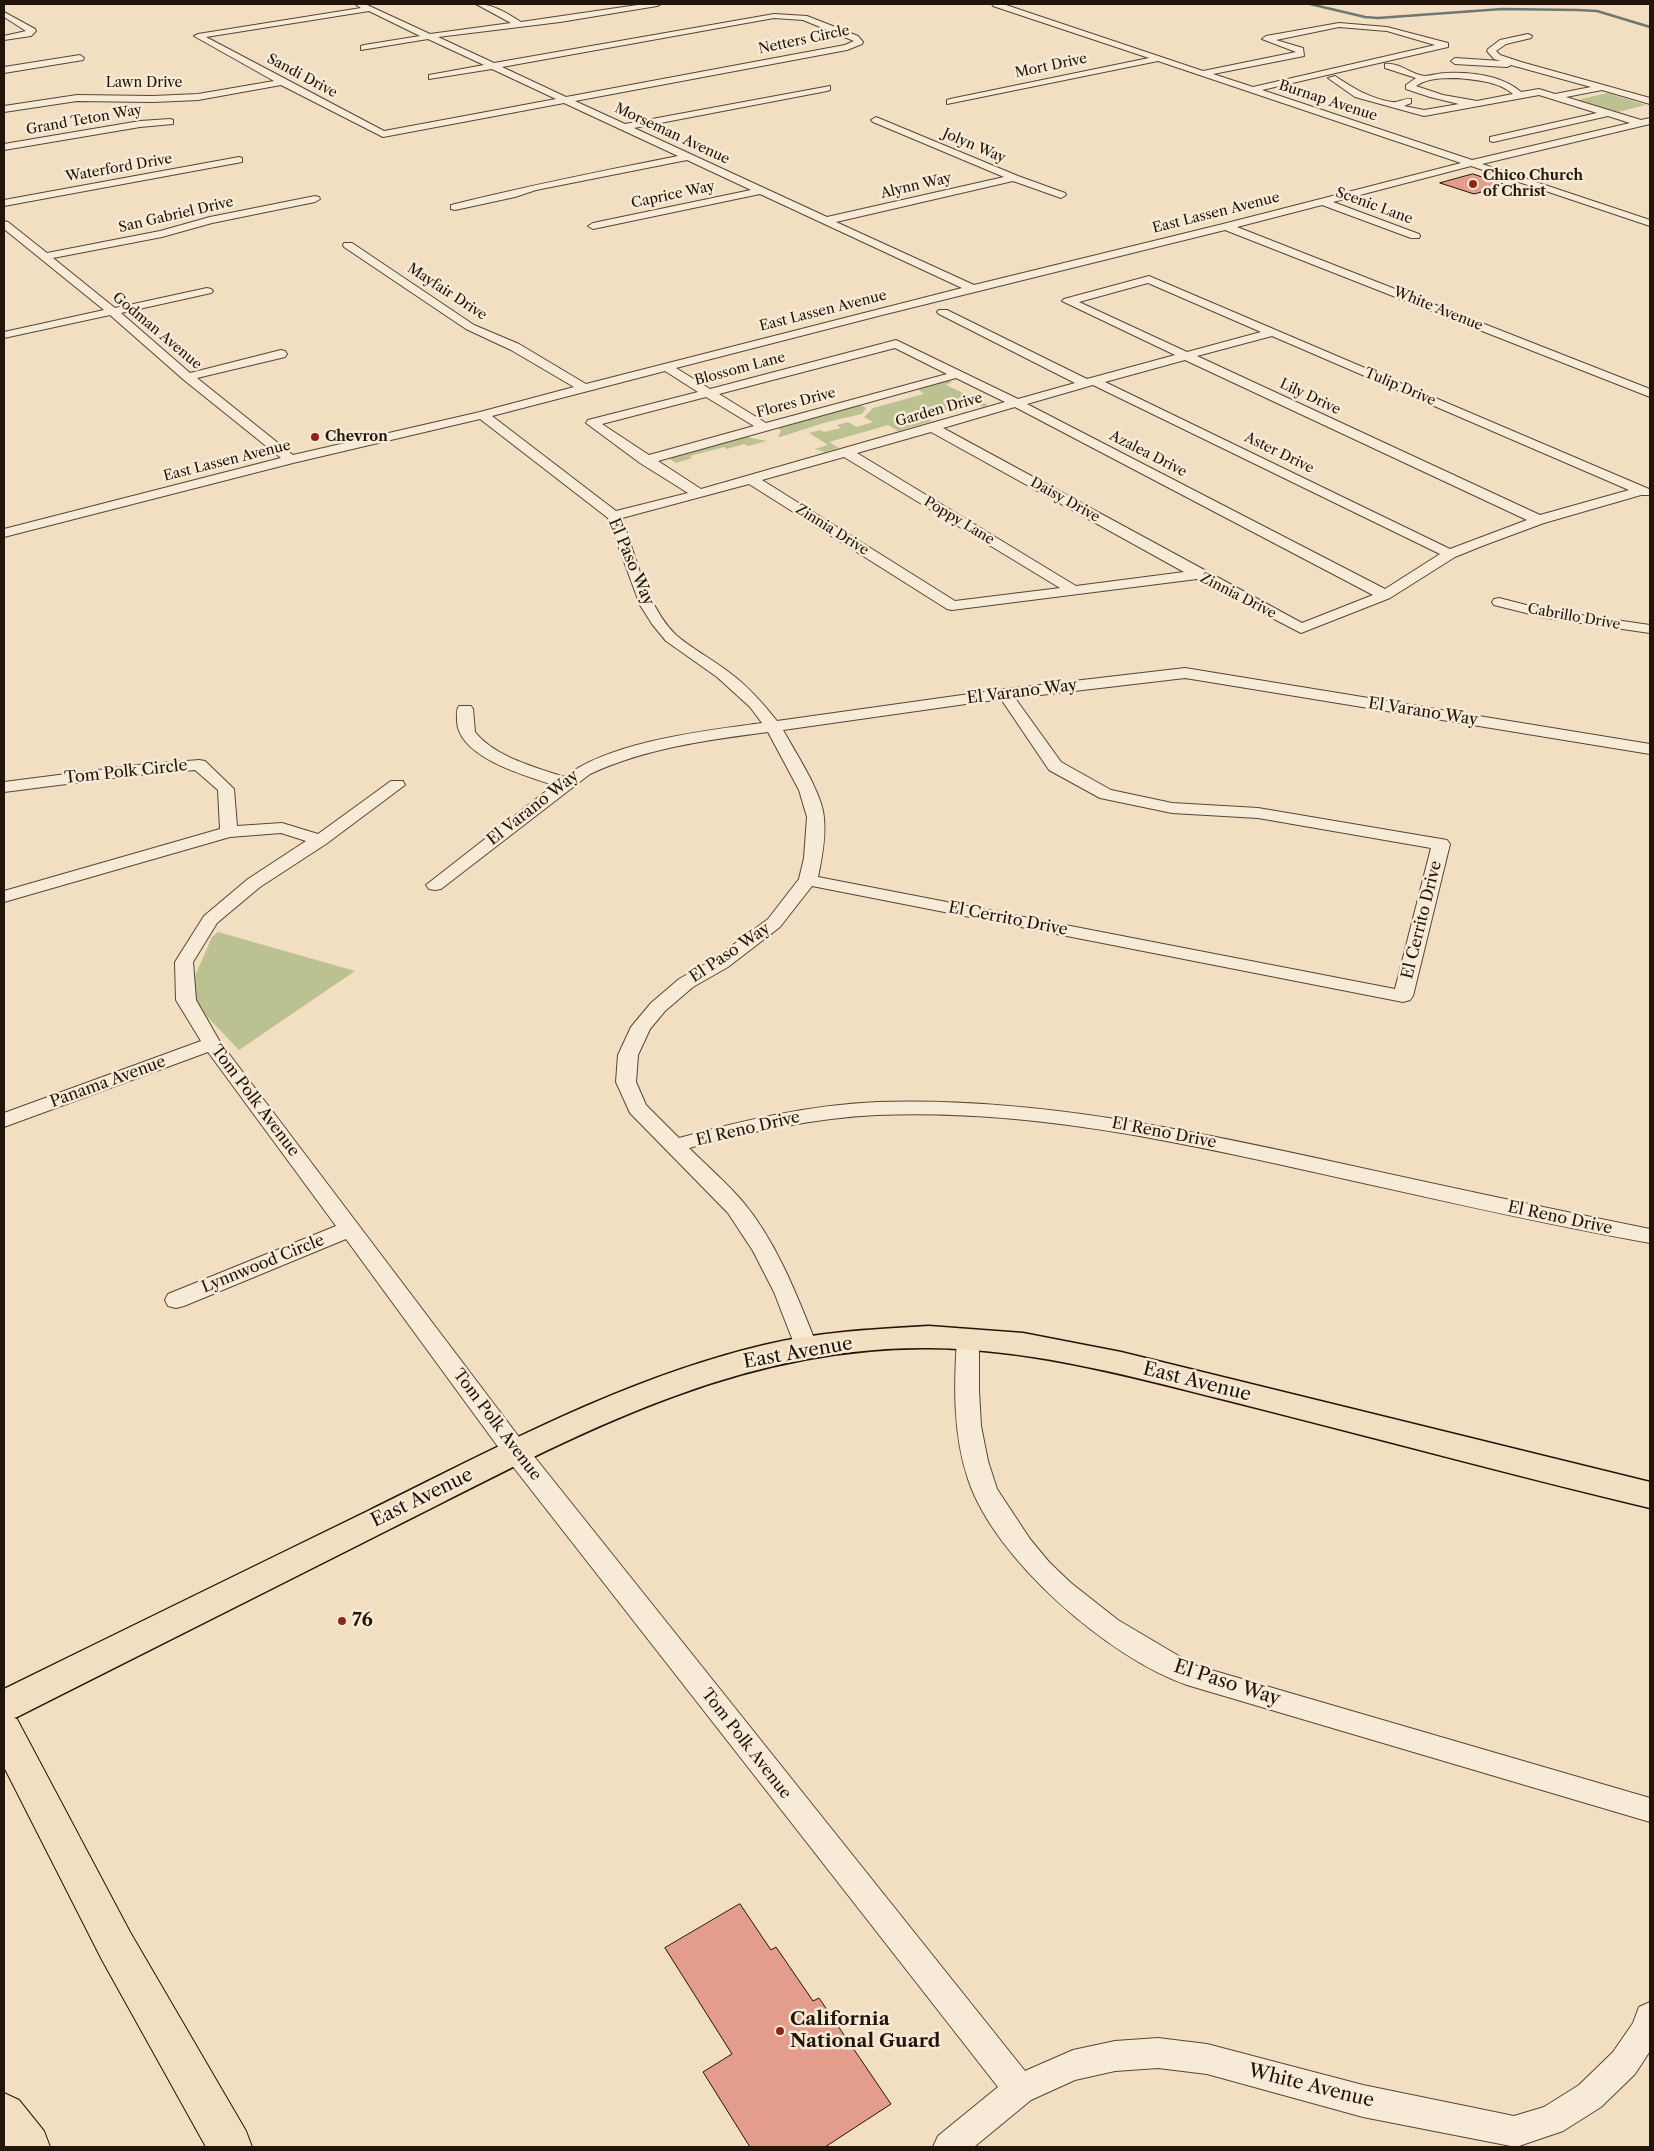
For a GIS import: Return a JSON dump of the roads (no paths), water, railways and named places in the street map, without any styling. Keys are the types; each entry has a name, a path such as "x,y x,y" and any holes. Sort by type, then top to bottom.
{"highway":[{"path":"4,1730 116,1946 230,2147"},
{"path":"4,2116 28,2147"}],"main road":[{"name":"East Avenue","path":"4,1706 516,1452 635,1398 709,1371 765,1356 806,1348 869,1340 928,1337 1024,1344 1122,1363 1650,1495"}],"street":[{"name":"Morseman Avenue","path":"359,4 972,289"},
{"path":"480,4 505,15 518,24"},
{"path":"609,4 623,10"},
{"path":"364,48 657,4"},
{"name":"Burnap Avenue","path":"996,4 1650,223"},
{"name":"Sandi Drive","path":"370,9 198,36 383,134 564,99"},
{"path":"4,14 32,31 23,36 4,38"},
{"name":"Netters Circle","path":"496,67 774,16 804,18 855,38 858,42 848,47 564,99"},
{"path":"1203,73 1301,54 1300,50 1266,39 1339,24 1387,29 1446,46 1252,90"},
{"path":"1528,36 1500,43 1490,51 1497,57 1518,64 1650,101"},
{"path":"4,70 80,58"},
{"name":"Mort Drive","path":"950,102 1158,58"},
{"path":"1332,78 1358,95 1424,113 1558,88 1558,84 1526,72 1518,64 1455,61"},
{"path":"1388,66 1427,79"},
{"path":"432,77 496,67"},
{"path":"1475,103 1452,101 1425,94 1409,86 1420,80 1466,77 1490,79 1516,91 1519,95"},
{"name":"Lawn Drive","path":"4,110 77,98 153,99 198,96 283,82"},
{"path":"625,127 827,88"},
{"path":"1555,97 1602,88"},
{"path":"1539,92 1640,123"},
{"path":"1395,106 1408,101"},
{"path":"1493,139 1607,113"},
{"name":"Jolyn Way","path":"876,120 1014,178 1061,195"},
{"name":"East Lassen Avenue","path":"4,533 292,459 482,414 972,289 1226,227 1472,163 1650,121"},
{"name":"Grand Teton Way","path":"4,148 140,124 170,122"},
{"path":"455,207 534,187 687,157"},
{"name":"Waterford Drive","path":"4,203 239,160"},
{"name":"Alynn Way","path":"825,221 1014,178"},
{"name":"Caprice Way","path":"593,226 760,191"},
{"name":"San Gabriel Drive","path":"44,257 162,234 210,220 315,199"},
{"name":"Scenic Lane","path":"1323,202 1415,236"},
{"name":"Godman Avenue","path":"4,224 112,310 188,377 292,459"},
{"name":"White Avenue","path":"1226,227 1650,393"},
{"name":"Mayfair Drive","path":"348,245 470,327 515,347 584,388"},
{"name":"Lily Drive","path":"1149,279 1068,301 1539,520"},
{"name":"Tulip Drive","path":"1149,279 1645,493"},
{"path":"4,335 206,290"},
{"name":"Aster Drive","path":"943,312 1450,554"},
{"name":"Garden Drive","path":"614,516 699,494 1089,382 1272,332"},
{"name":"Azalea Drive","path":"896,344 1385,595"},
{"name":"Blossom Lane","path":"645,460 592,423 896,344"},
{"path":"188,377 281,354"},
{"path":"666,367 764,427"},
{"path":"649,371 707,407"},
{"name":"Flores Drive","path":"645,460 955,375"},
{"name":"El Paso Way","path":"482,414 614,516 647,605 657,620 671,638 722,674 756,704 773,727 807,790 816,817 814,850 808,880 774,923 721,963 686,983 658,1007 641,1027 628,1055 626,1082 637,1108 736,1208 763,1249 785,1292 806,1348"},
{"path":"731,422 747,432"},
{"name":"Daisy Drive","path":"932,427 1199,574"},
{"name":"Poppy Lane","path":"846,452 1072,589"},
{"path":"645,460 699,494"},
{"name":"Zinnia Drive","path":"751,479 952,606 1199,574 1301,629 1385,595 1450,554 1539,520 1645,493"},
{"name":"Cabrillo Drive","path":"1499,602 1546,614 1650,629"},
{"name":"El Varano Way","path":"435,885 584,770 634,751 704,736 1005,694 1184,673 1650,749"},
{"name":"El Cerrito Drive","path":"808,880 1402,996 1441,844 1258,813 1172,808 1106,794 1055,766 1005,694"},
{"path":"465,709 467,732 478,745 527,770 565,783"},
{"name":"Tom Polk Circle","path":"4,788 137,770 199,765 226,789 229,832"},
{"name":"Tom Polk Avenue","path":"396,785 320,840 254,883 210,920 184,962 186,1000 212,1044 516,1452 1020,2089"},
{"path":"4,897 229,832 282,828 320,840"},
{"name":"Panama Avenue","path":"4,1120 212,1044"},
{"name":"El Reno Drive","path":"673,1146 752,1124 810,1115 861,1110 911,1108 1023,1113 1085,1119 1204,1140 1478,1201 1650,1236"},
{"name":"Lynnwood Circle","path":"176,1300 350,1228"},
{"name":"El Paso Way","path":"968,1339 966,1377 971,1443 980,1479 993,1506 1015,1540 1050,1580 1096,1620 1145,1653 1187,1674 1650,1810"},
{"name":"White Avenue","path":"949,2147 1020,2089 1073,2064 1114,2056 1158,2053 1207,2059 1517,2140 1590,2096 1624,2063 1646,2030 1650,2017"}],"waterway":[{"path":"1310,4 1365,17 1378,18 1502,9 1597,11 1650,27"}],"place":[{"name":"Chico Church of Christ","path":"1473,184"},
{"name":"Chevron","path":"315,437"},
{"name":"76","path":"342,1621"},
{"name":"California National Guard","path":"780,2031"}]}
